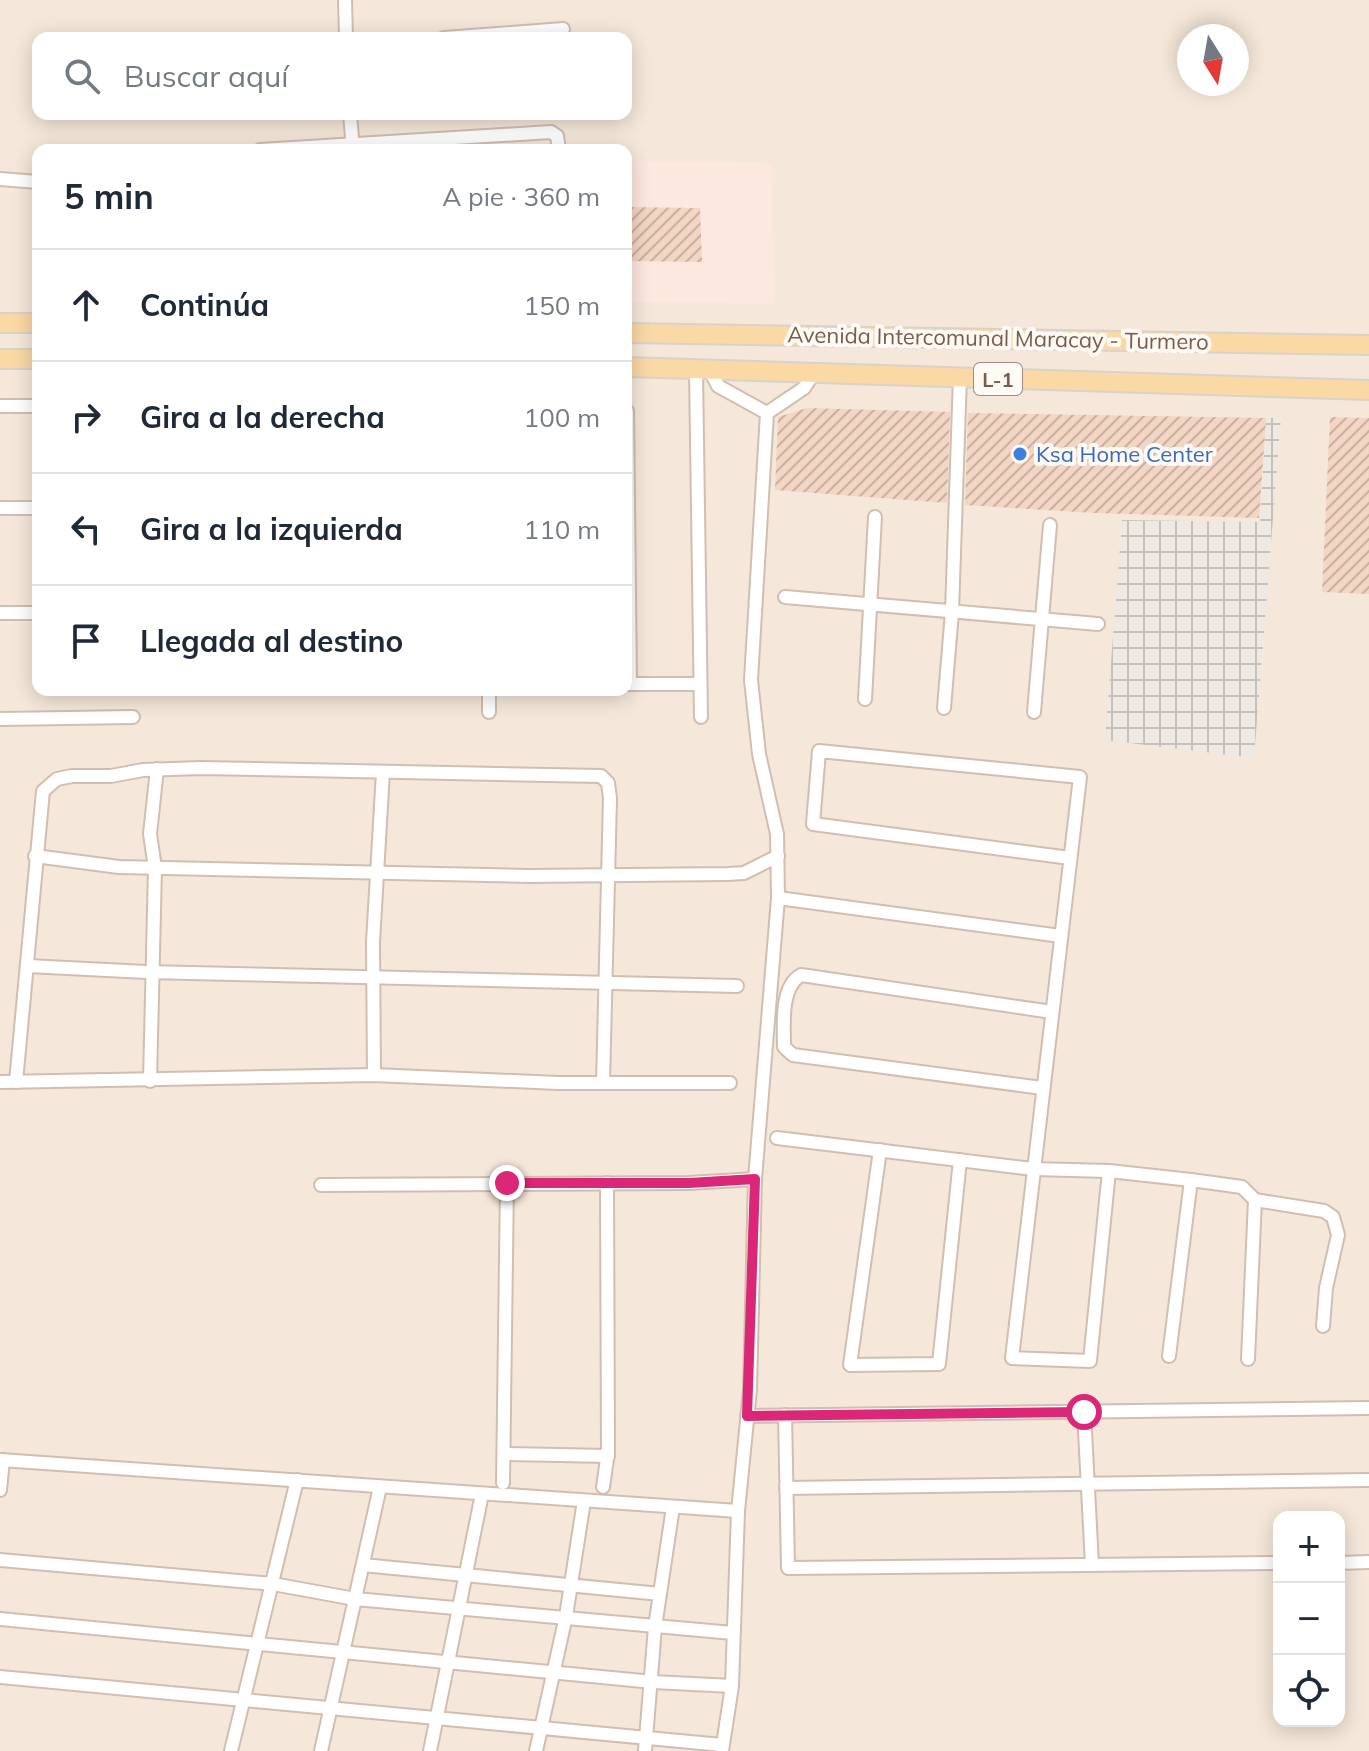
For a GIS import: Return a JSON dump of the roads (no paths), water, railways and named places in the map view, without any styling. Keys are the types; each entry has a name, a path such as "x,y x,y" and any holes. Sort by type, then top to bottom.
{"main road":[{"path":"0,323 32,323"},
{"name":"Avenida Intercomunal Maracay - Turmero","path":"632,333 1369,345"},
{"path":"0,359 32,359"},
{"name":"Avenida Intercomunal Maracay - Turmero","path":"632,367 1369,390"}],"street":[{"path":"345,0 346,32"},
{"path":"523,32 563,29"},
{"path":"351,120 353,144"},
{"path":"456,144 551,132 557,136 558,144"},
{"path":"0,179 32,182"},
{"path":"703,370 718,386 767,413"},
{"path":"701,717 703,370"},
{"path":"767,413 798,394 814,373"},
{"path":"944,708 952,612 960,376"},
{"path":"0,406 32,406"},
{"path":"0,1677 541,1728 646,1744 722,1748 732,1686 738,1511 747,1416 755,1179 778,898 777,834 759,754 751,680 767,413"},
{"path":"0,508 32,508"},
{"path":"865,699 875,517"},
{"path":"1034,712 1050,525"},
{"path":"785,597 1098,624"},
{"path":"0,613 32,613"},
{"path":"632,684 700,684"},
{"path":"489,696 489,712"},
{"path":"0,719 133,717"},
{"path":"1070,858 813,824 819,751 1080,777 1012,1358 1090,1361 1109,1171"},
{"path":"150,1081 155,868 150,834 157,769"},
{"path":"16,1082 28,966 38,814 43,791 49,784 72,776 111,776 157,769 601,776 609,787 603,1083"},
{"path":"374,1075 373,917 379,872 383,772"},
{"path":"35,856 119,867 609,875 744,873 778,856"},
{"path":"778,898 1061,936"},
{"path":"28,966 374,979 737,986"},
{"path":"1042,1088 793,1055 784,1047 787,997 790,983 801,975 1052,1012"},
{"path":"0,1082 374,1075 603,1083 730,1083"},
{"path":"777,1138 1033,1169 1109,1171 1191,1180 1242,1187 1255,1200 1324,1211 1333,1217 1338,1235 1326,1288 1323,1326"},
{"path":"880,1150 850,1365 939,1364 960,1160"},
{"path":"321,1185 755,1179"},
{"path":"1169,1356 1191,1180"},
{"path":"503,1483 507,1183"},
{"path":"603,1487 608,1456 607,1183"},
{"path":"1248,1359 1255,1200"},
{"path":"747,1416 1369,1408"},
{"path":"1084,1412 1092,1565"},
{"path":"785,1415 788,1568 1273,1563"},
{"path":"505,1454 608,1456"},
{"path":"0,1490 2,1460 738,1511"},
{"path":"231,1751 297,1480"},
{"path":"786,1488 1369,1480"},
{"path":"321,1751 380,1487"},
{"path":"430,1751 482,1494"},
{"path":"536,1751 566,1616 584,1501"},
{"path":"646,1744 655,1627 673,1507"},
{"path":"0,1560 273,1584 355,1599 733,1633"},
{"path":"1345,1563 1369,1562"},
{"path":"363,1565 660,1594"},
{"path":"0,1619 653,1682 732,1686"}],"place":[{"name":"Ksa Home Center","path":"1020,454"}]}
